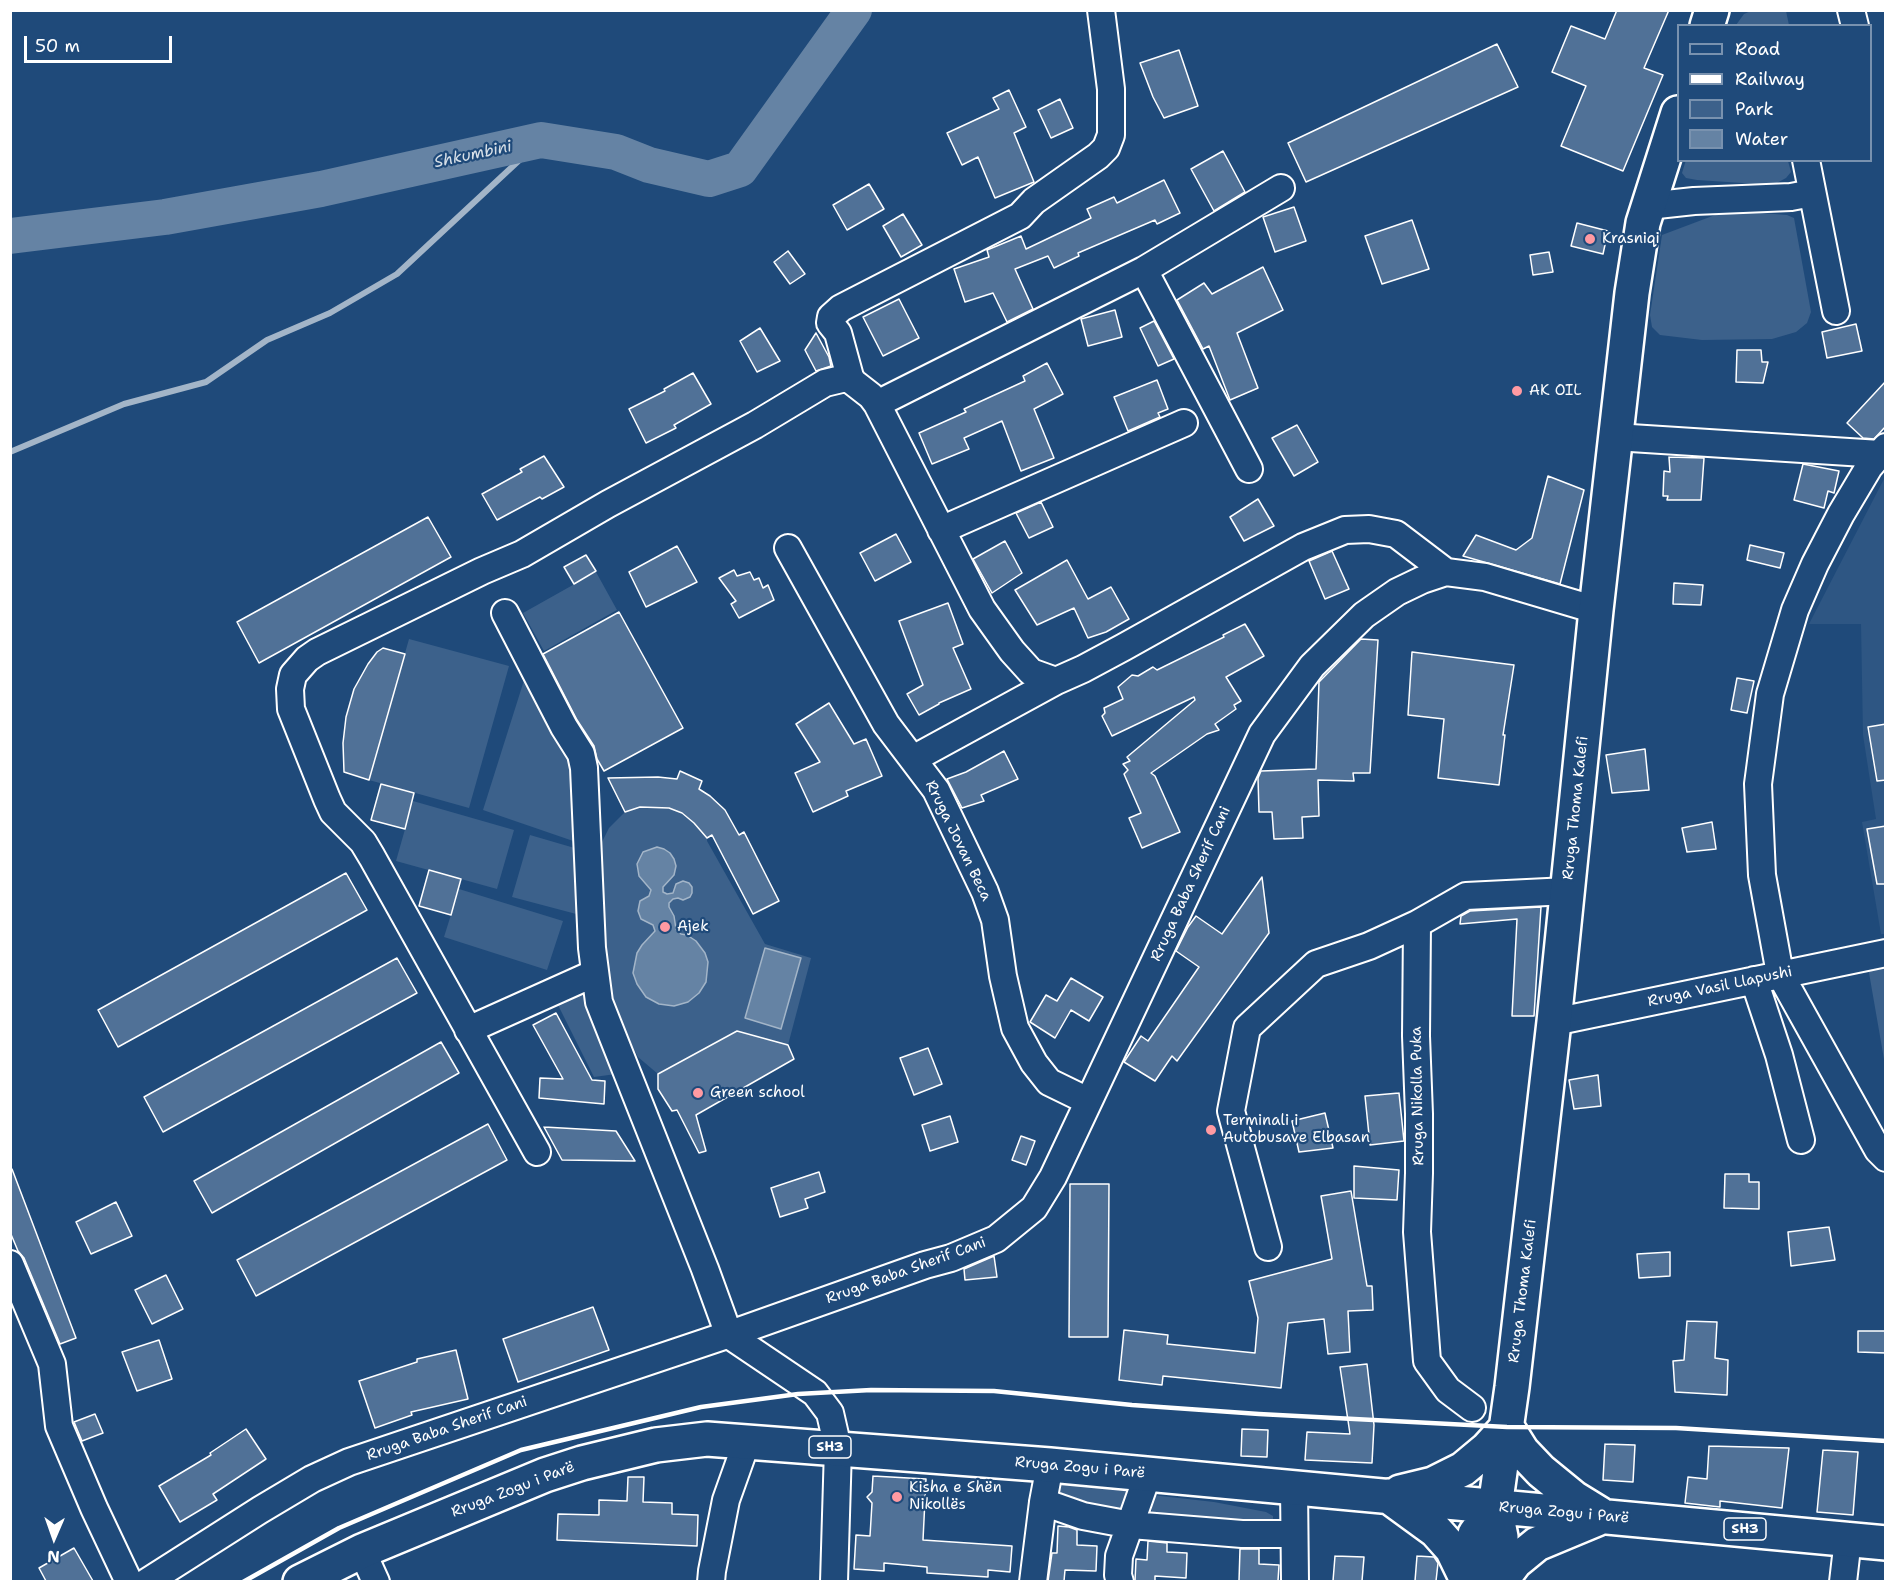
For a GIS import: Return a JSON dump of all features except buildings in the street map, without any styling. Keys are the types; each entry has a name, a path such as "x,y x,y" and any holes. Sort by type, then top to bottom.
{"main road":[{"name":"Rruga Thoma Kalefi","path":"1499,1581 1501,1537 1495,1507 1507,1427 1554,1022 1596,610 1632,293 1643,224 1677,116"},
{"path":"1386,1495 1433,1484 1463,1468 1487,1449 1507,1427 1522,1451 1541,1471 1574,1498 1604,1516"},
{"name":"Rruga Zogu i Parë","path":"300,1581 362,1551 545,1475 582,1463 656,1445 707,1439 1050,1465 1886,1543"},
{"path":"1386,1495 1436,1532 1452,1550 1468,1581"},
{"name":"Rruga Thoma Kalefi","path":"1468,1581 1475,1534 1495,1507"},
{"path":"1499,1581 1537,1544 1604,1516"}],"street":[{"path":"1056,681 1031,672 999,635 982,609 877,404 850,377 838,333 830,323 831,316 835,312 1020,216 1034,201 1106,148 1111,135 1111,89 1101,10"},
{"path":"1806,162 1836,310"},
{"path":"877,404 1144,270 1281,188"},
{"path":"1648,206 1694,201 1791,197 1812,193"},
{"path":"1144,270 1250,469"},
{"path":"537,1152 363,842 333,812 291,709 290,689 293,675 307,659 317,652 522,554 755,425 825,383 850,377"},
{"path":"940,530 1184,423"},
{"path":"1615,437 1883,450"},
{"path":"1883,450 1869,467 1841,514 1815,564 1795,610 1770,694 1758,784 1762,875 1780,974 1878,1149 1886,1158"},
{"path":"913,759 1056,681 1114,653 1303,547 1345,530 1369,529 1395,534 1446,572"},
{"name":"Rruga Jovan Beca","path":"788,548 886,724 936,790 985,892 995,920 1003,976 1015,1028 1034,1064 1049,1082 1088,1101"},
{"name":"Rruga Baba Sherif Cani","path":"147,1581 312,1479 349,1462 729,1335 925,1265 951,1258 996,1239 1034,1208 1053,1177 1262,734 1312,666 1364,615 1397,592 1446,572 1485,577 1596,610"},
{"path":"505,613 564,727 581,754 584,768 591,948 599,1002 729,1335 815,1393 830,1413 838,1448 834,1581"},
{"path":"1268,1247 1231,1111 1247,1028 1316,964 1369,946 1417,924 1466,896 1568,891"},
{"name":"Rruga Nikolla Puka","path":"1417,924 1416,1036 1419,1173 1417,1232 1427,1361 1448,1390 1472,1408"},
{"name":"Rruga Vasil Llapushi","path":"1554,1022 1886,953"},
{"path":"468,1030 595,973"},
{"path":"1754,980 1779,1055 1801,1140"},
{"path":"10,1264 52,1364 59,1426 94,1508 129,1581"},
{"path":"711,1581 726,1500 747,1441"},
{"path":"1033,1581 1050,1465"},
{"path":"1120,1581 1119,1556 1148,1474"},
{"path":"1294,1487 1295,1581"},
{"path":"1043,1502 1083,1516 1131,1525 1242,1534 1293,1534"},
{"path":"1843,1581 1848,1539"},
{"path":"362,1551 376,1581"}],"shaded area":[{"path":"1885,477 1885,934 1881,934 1862,822 1876,819 1863,735 1861,624 1809,624"}],"green space":[{"path":"1751,11 1786,11 1789,24 1737,24 1744,14"},
{"path":"1685,162 1788,162 1791,172 1786,178 1773,185 1697,180 1686,178 1682,173"},
{"path":"1723,212 1787,215 1794,218 1811,312 1807,323 1796,332 1772,339 1702,340 1660,335 1652,327 1650,315 1662,235"},
{"path":"596,572 617,610 544,651 523,613"},
{"path":"409,639 509,666 469,808 369,780"},
{"path":"526,674 578,768 579,843 483,810"},
{"path":"413,801 514,830 497,889 396,861"},
{"name":"Ajek","path":"640,807 676,810 694,823 707,838 765,944 811,958 788,1045 737,1031 658,1074 638,1057 607,997 599,862 601,844 609,828 625,812"},
{"path":"530,835 578,849 580,915 512,897"},
{"path":"459,889 563,921 547,970 444,937"},
{"path":"1885,964 1885,1065 1868,967"},
{"path":"582,986 616,1074 594,1077 555,999"},
{"path":"1059,1484 1089,1485 1132,1491 1130,1516 1059,1501 1055,1488"},
{"path":"1152,1495 1214,1502 1266,1512 1273,1516 1273,1522 1271,1525 1152,1519"}],"water":[{"name":"Ajek","path":"657,847 670,853 676,866 674,875 663,887 663,892 673,893 676,884 683,881 692,887 690,897 683,900 673,899 669,903 676,929 696,941 705,953 708,962 706,982 699,993 688,1002 674,1006 659,1004 646,997 633,973 637,953 655,931 653,925 641,919 638,911 640,901 649,896 651,890 639,876 637,864 643,852"},
{"path":"765,948 801,958 781,1029 745,1018"}],"waterway":[{"name":"Shkumbini","path":"10,236 165,217 321,189 541,140 616,152 649,165 709,179 740,169 854,10"},
{"path":"10,452 124,404 206,382 267,340 330,313 397,274 541,140"}],"railway":[{"path":"243,1582 339,1528 521,1450 701,1407 798,1394 871,1390 994,1391 1132,1405 1259,1414 1507,1427 1676,1428 1886,1441"}],"place":[{"name":"Krasniqi","path":"1590,239"},
{"name":"AK OIL","path":"1517,391"},
{"name":"Ajek","path":"665,927"},
{"name":"Green school","path":"698,1093"},
{"name":"Terminali i Autobusave Elbasan","path":"1211,1130"},
{"name":"Kisha e Shën Nikollës","path":"897,1497"}]}
